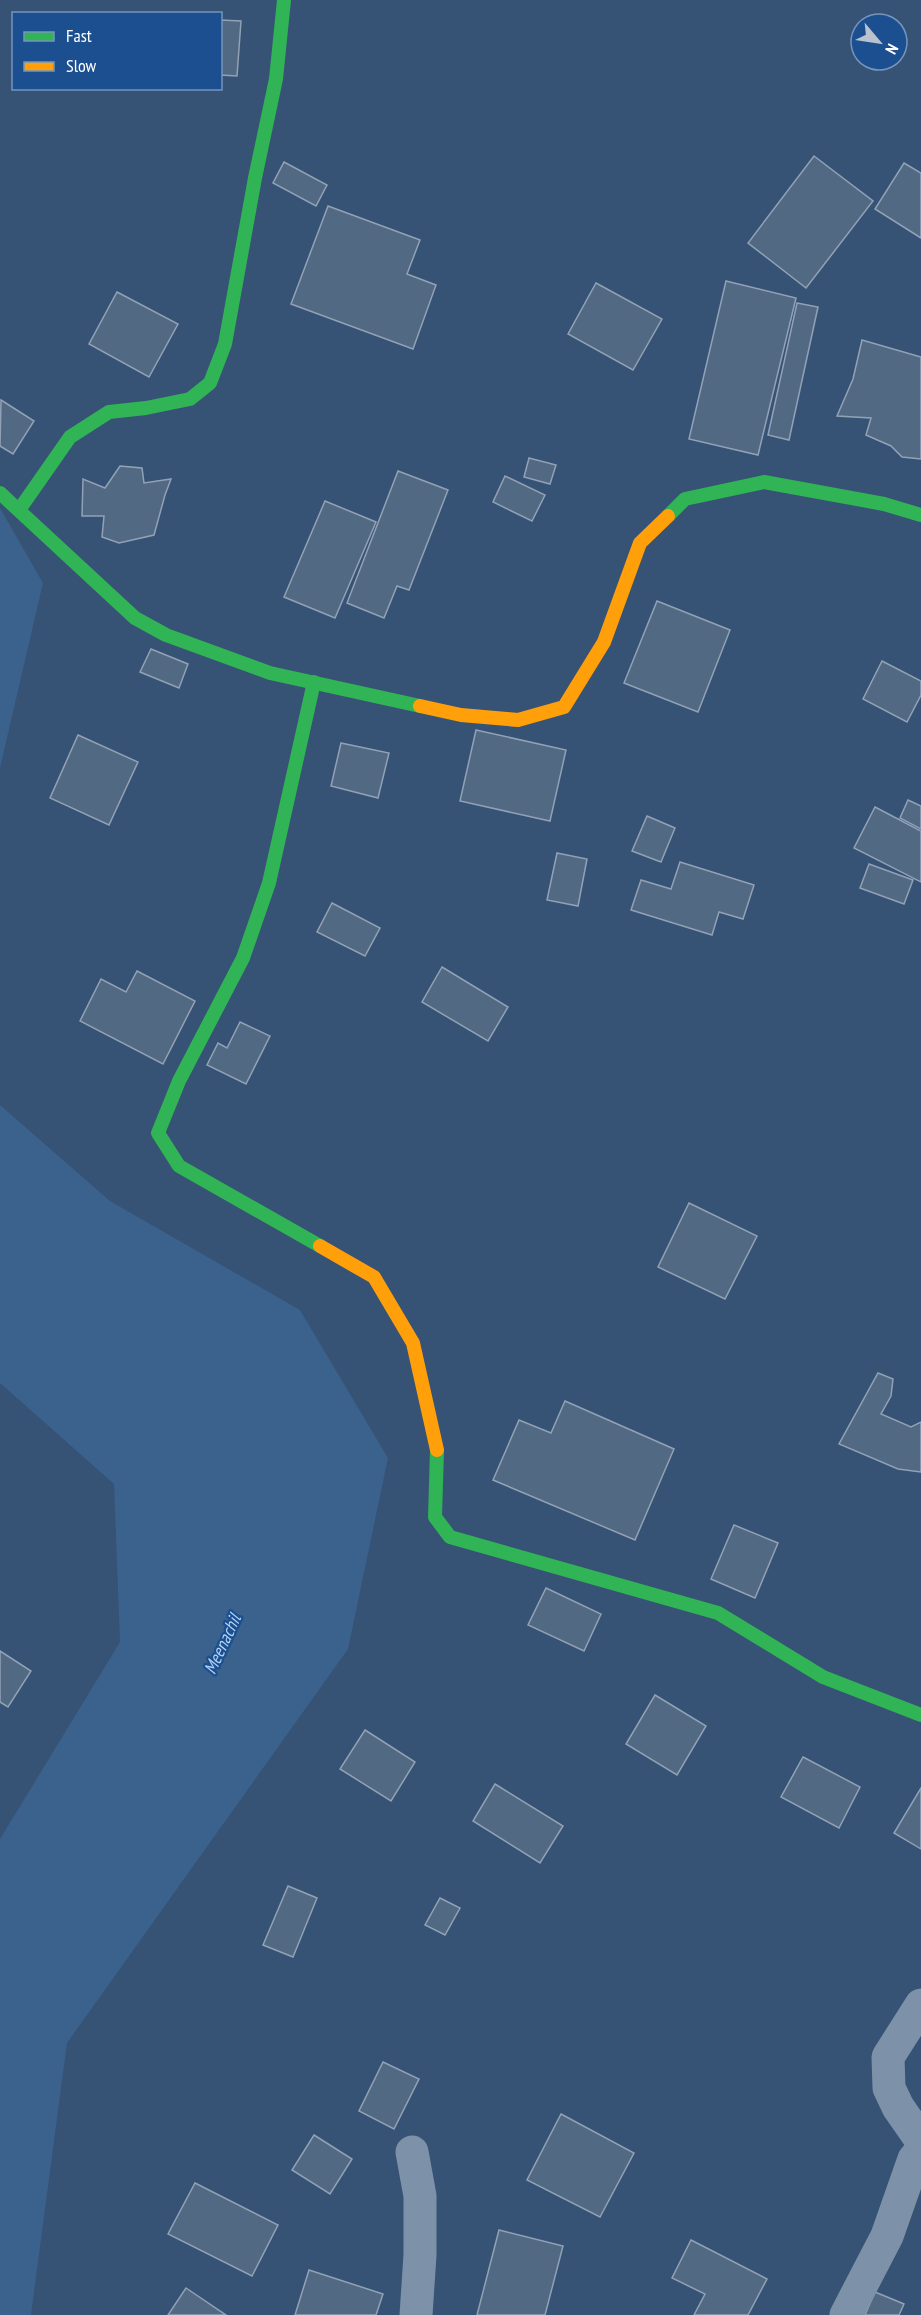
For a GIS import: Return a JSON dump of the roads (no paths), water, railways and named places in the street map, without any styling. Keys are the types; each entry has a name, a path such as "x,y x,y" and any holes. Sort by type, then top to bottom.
{"street":[{"path":"19,510 70,437 109,412 146,408 190,399 210,383 225,344 255,178 276,79 284,0"},
{"path":"0,493 135,618 166,635 270,673 461,715 518,720 564,707 604,642 640,543 685,499 764,482 884,504 921,515"},
{"path":"314,682 269,883 243,958 179,1081 158,1133 179,1166 374,1276 413,1343 437,1449 435,1517 450,1537 718,1613 823,1677 921,1715"},
{"path":"921,2005 888,2057 889,2088 898,2107 921,2140"},
{"path":"846,2315 887,2236 914,2159 921,2151"},
{"path":"412,2152 420,2196 420,2255 416,2315"}],"water":[{"path":"0,508 43,583 0,768"},
{"name":"Meenachil","path":"0,1105 110,1201 300,1310 388,1458 348,1649 67,2043 31,2315 0,2315 0,1839 120,1642 114,1484 0,1383"}]}
